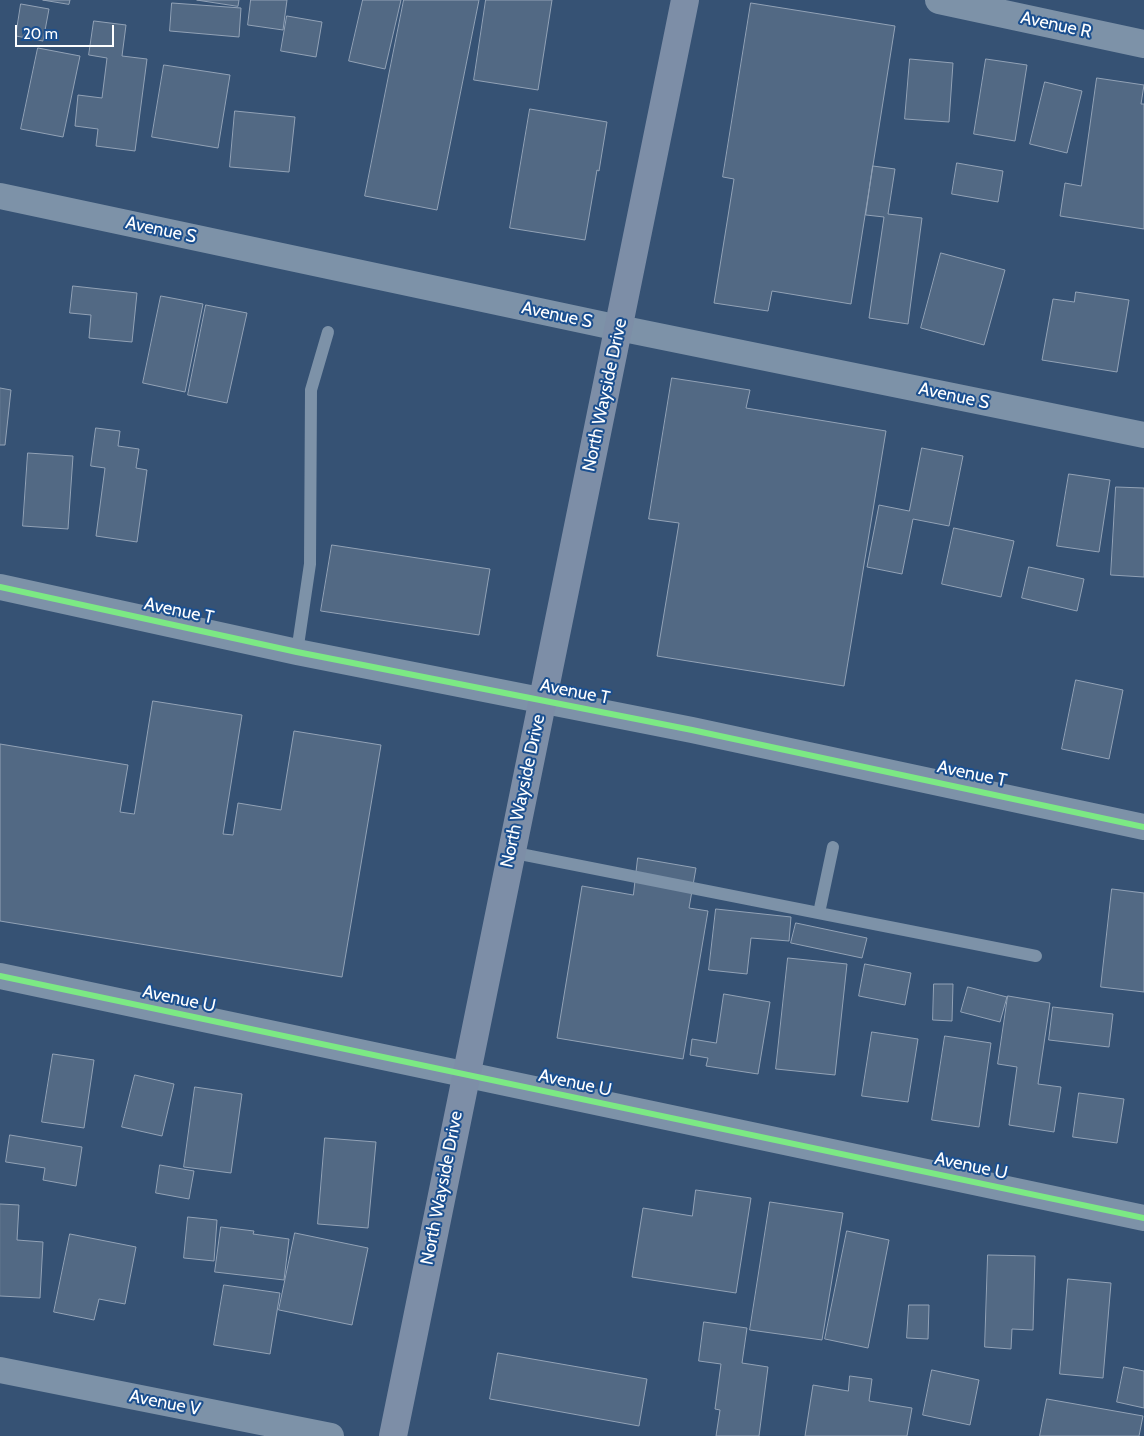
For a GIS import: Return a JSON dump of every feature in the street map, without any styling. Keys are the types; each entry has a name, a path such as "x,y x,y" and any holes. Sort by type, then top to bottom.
{"main road":[{"name":"North Wayside Drive","path":"392,1436 464,1075 543,701 685,0"}],"street":[{"name":"Avenue R","path":"939,0 1144,44"},
{"name":"Avenue S","path":"0,196 619,328 1144,435"},
{"name":"Avenue T","path":"0,587 296,652 851,763 1144,827"},
{"name":"Avenue U","path":"0,976 1144,1218"},
{"name":"Avenue V","path":"0,1370 331,1436"}],"lane":[{"path":"296,652 310,564 311,390 328,332"},
{"path":"819,913 833,847"},
{"path":"510,852 1036,956"}],"building":[{"path":"43,0 70,0 69,4"},
{"path":"197,0 239,0 238,6"},
{"path":"251,0 287,0 283,30 248,25"},
{"path":"363,0 401,0 385,69 349,61"},
{"path":"404,0 479,0 437,210 365,196"},
{"path":"486,0 552,0 538,90 474,80"},
{"path":"172,3 241,8 239,37 170,31"},
{"path":"751,3 895,26 851,304 772,291 768,311 714,303 734,179 723,177"},
{"path":"21,4 49,9 43,41 16,36"},
{"path":"287,16 322,22 316,57 281,51"},
{"path":"94,21 126,25 122,56 147,59 135,151 96,146 98,129 75,126 78,95 102,98 107,58 89,55"},
{"path":"38,48 80,56 63,137 21,129"},
{"path":"910,59 953,63 949,122 905,119"},
{"path":"986,59 1027,65 1015,141 974,134"},
{"path":"164,65 230,75 218,148 152,137"},
{"path":"1097,78 1144,85 1141,104 1144,104 1144,229 1060,216 1065,183 1081,186"},
{"path":"1045,82 1082,91 1067,153 1030,144"},
{"path":"530,109 607,122 585,240 510,228"},
{"path":"235,111 295,117 289,172 230,167"},
{"path":"957,163 1003,171 998,202 952,194"},
{"path":"873,166 895,169 888,214 922,218 908,324 869,318 884,217 866,215"},
{"path":"941,253 1005,270 984,345 921,328"},
{"path":"73,286 137,293 132,342 89,338 91,315 70,313"},
{"path":"1076,292 1129,300 1117,372 1042,360 1053,299 1074,302"},
{"path":"161,296 203,304 185,392 143,383"},
{"path":"206,305 247,313 227,403 188,395"},
{"path":"672,378 750,390 746,408 886,431 844,686 657,656 679,523 649,519"},
{"path":"0,388 11,390 5,445 0,445"},
{"path":"96,428 120,431 118,446 139,449 136,468 147,470 137,542 96,536 105,468 91,466"},
{"path":"922,448 963,456 949,526 913,519 902,574 867,567 879,505 909,511"},
{"path":"28,453 73,456 68,529 23,526"},
{"path":"1069,474 1110,480 1099,552 1057,546"},
{"path":"1116,487 1144,488 1144,577 1111,575"},
{"path":"954,528 1014,541 1001,597 942,584"},
{"path":"332,545 490,569 479,635 321,611"},
{"path":"1029,567 1084,579 1077,611 1022,598"},
{"path":"1076,680 1123,690 1109,759 1062,749"},
{"path":"153,701 242,715 223,834 233,835 238,803 281,810 294,731 381,745 342,977 0,921 0,744 128,765 120,812 134,814"},
{"path":"638,858 696,868 689,908 708,911 683,1059 557,1038 582,886 633,895"},
{"path":"1112,889 1144,893 1144,992 1101,987"},
{"path":"716,909 791,917 789,941 751,938 747,974 709,970"},
{"path":"796,923 867,938 862,958 791,943"},
{"path":"788,958 847,964 835,1075 776,1069"},
{"path":"865,964 911,973 905,1005 859,996"},
{"path":"934,984 953,984 952,1021 933,1020"},
{"path":"968,987 1007,997 1000,1022 961,1012"},
{"path":"724,994 770,1002 758,1074 706,1066 708,1058 690,1055 692,1039 716,1043"},
{"path":"1008,996 1050,1003 1038,1084 1061,1087 1054,1132 1009,1125 1017,1067 998,1064"},
{"path":"1053,1007 1113,1014 1109,1047 1049,1040"},
{"path":"872,1032 918,1039 908,1102 862,1096"},
{"path":"945,1036 991,1043 979,1127 932,1120"},
{"path":"53,1054 94,1060 84,1128 42,1122"},
{"path":"135,1075 174,1084 162,1136 122,1127"},
{"path":"195,1087 242,1094 231,1173 184,1167"},
{"path":"1079,1093 1124,1099 1117,1143 1073,1137"},
{"path":"10,1135 82,1147 76,1186 43,1180 45,1168 6,1162"},
{"path":"325,1138 376,1142 368,1228 318,1224"},
{"path":"160,1165 194,1171 189,1199 156,1193"},
{"path":"696,1190 751,1198 736,1293 632,1277 643,1208 692,1216"},
{"path":"770,1202 843,1213 822,1340 750,1330"},
{"path":"0,1204 19,1205 17,1240 43,1242 40,1298 0,1296"},
{"path":"188,1217 217,1220 214,1261 184,1258"},
{"path":"221,1227 254,1231 253,1234 289,1239 284,1280 215,1272"},
{"path":"847,1231 889,1240 868,1348 825,1339"},
{"path":"295,1233 368,1248 352,1325 279,1310"},
{"path":"70,1234 136,1247 125,1304 99,1299 94,1320 54,1312"},
{"path":"988,1255 1035,1256 1033,1330 1012,1329 1011,1349 985,1347"},
{"path":"1068,1279 1111,1283 1103,1378 1060,1374"},
{"path":"224,1285 280,1293 270,1354 214,1345"},
{"path":"909,1305 929,1305 928,1339 907,1338"},
{"path":"704,1322 747,1328 742,1363 768,1367 759,1436 716,1436 720,1410 715,1409 721,1364 699,1361"},
{"path":"498,1353 647,1379 639,1426 490,1399"},
{"path":"1124,1367 1144,1371 1144,1408 1117,1402"},
{"path":"932,1370 979,1380 970,1425 923,1415"},
{"path":"850,1376 872,1379 869,1401 912,1408 907,1436 805,1436 813,1385 848,1391"},
{"path":"1047,1399 1143,1416 1139,1436 1040,1436"}],"cycle path":[{"path":"0,587 297,652 692,730 1144,827"},
{"path":"0,976 1144,1218"}]}
